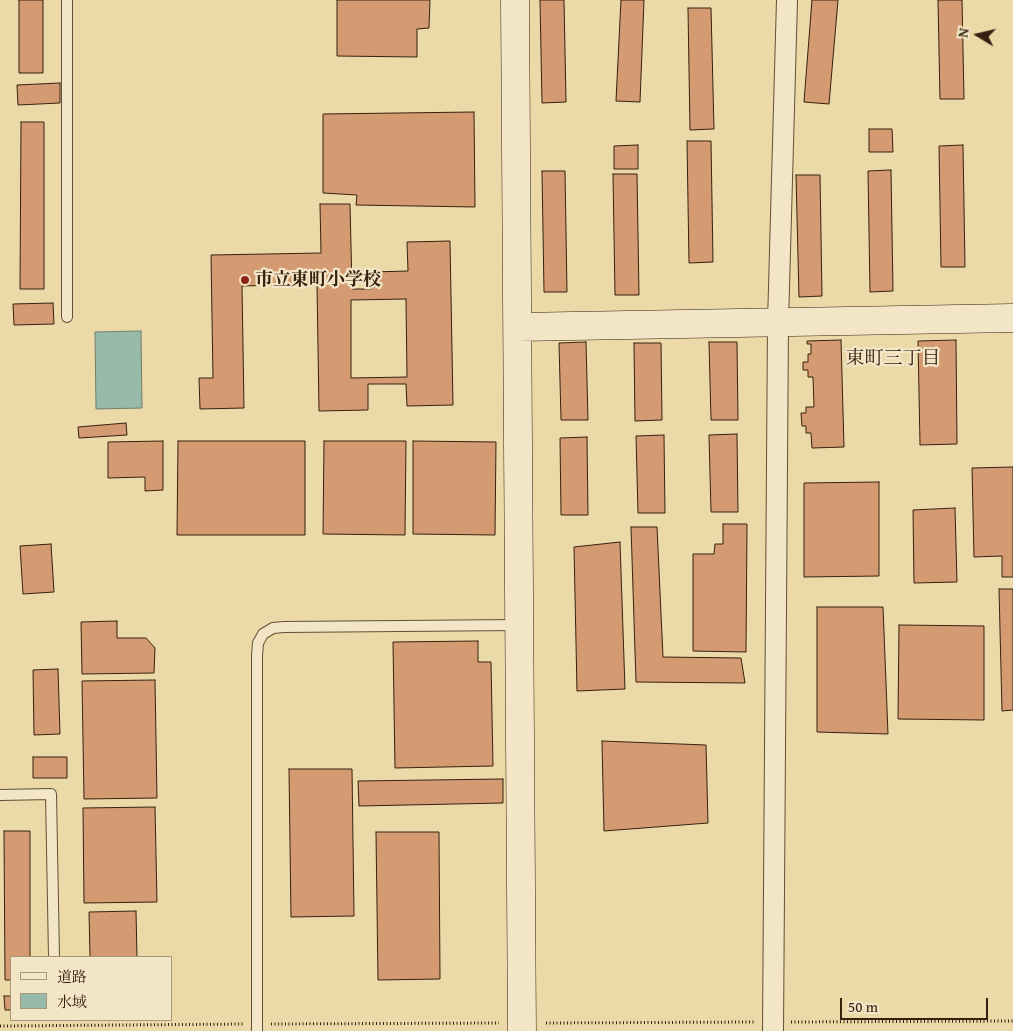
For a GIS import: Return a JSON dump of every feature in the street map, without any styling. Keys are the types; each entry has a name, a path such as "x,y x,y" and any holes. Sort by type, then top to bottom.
{"street":[{"path":"515,0 522,1031"},
{"path":"773,1031 778,323 787,0"},
{"path":"518,327 1013,318"}],"lane":[{"path":"67,0 67,317"},
{"path":"257,1031 257,656 258,643 263,634 273,628 284,627 520,625"},
{"path":"0,795 51,794 54,956"}],"water":[{"path":"141,331 142,408 96,409 95,332"}],"building":[{"path":"19,0 43,0 43,73 19,73"},
{"path":"337,0 430,0 429,28 417,29 417,57 337,56"},
{"path":"540,0 564,0 566,102 542,103"},
{"path":"621,0 644,0 640,102 616,101"},
{"path":"812,0 838,0 829,104 804,102"},
{"path":"938,0 962,0 964,99 940,99"},
{"path":"688,8 711,8 714,129 690,130"},
{"path":"60,83 60,103 18,105 17,85"},
{"path":"474,112 475,207 356,205 357,195 323,193 323,114"},
{"path":"21,122 44,122 44,289 20,289"},
{"path":"869,129 892,129 893,152 869,152"},
{"path":"687,141 711,141 713,262 689,263"},
{"path":"638,145 638,169 614,169 614,146"},
{"path":"963,145 965,267 941,267 939,146"},
{"path":"891,170 893,291 870,292 868,171"},
{"path":"542,171 565,171 567,292 544,292"},
{"path":"613,174 637,174 639,295 615,295"},
{"path":"796,175 820,175 822,296 799,297"},
{"path":"320,204 350,204 352,289 371,289 371,272 408,271 407,242 450,241 453,405 407,406 406,384 368,384 368,410 319,411 317,284 242,286 244,408 200,409 199,378 213,378 211,255 321,253","holes":["406,299 407,377 351,378 351,300"]},
{"path":"53,303 54,324 14,325 13,304"},
{"path":"841,340 844,447 812,448 811,433 806,433 806,426 802,426 801,413 806,413 806,407 814,407 813,377 808,377 808,370 803,370 803,362 808,362 808,354 811,354 811,344 807,344 807,341"},
{"path":"956,340 957,444 920,445 918,341"},
{"path":"586,342 588,420 561,420 559,343"},
{"path":"709,342 737,342 738,420 711,420"},
{"path":"634,343 661,343 662,420 635,421"},
{"path":"126,423 127,435 79,438 78,427"},
{"path":"737,434 738,512 711,512 709,435"},
{"path":"664,435 665,513 638,513 636,436"},
{"path":"587,437 588,515 561,515 560,438"},
{"path":"163,441 163,490 145,491 145,477 108,478 108,442"},
{"path":"178,441 305,441 305,535 177,535"},
{"path":"324,441 406,441 405,535 323,534"},
{"path":"413,441 496,442 495,535 413,534"},
{"path":"1013,467 1013,577 1002,577 1002,556 974,557 972,468"},
{"path":"879,482 879,576 804,577 804,483"},
{"path":"955,508 957,582 914,583 913,510"},
{"path":"723,524 747,524 746,652 693,651 693,554 714,554 715,544 723,544"},
{"path":"631,527 657,527 663,657 741,658 745,683 636,682"},
{"path":"620,542 625,689 577,691 574,547"},
{"path":"51,544 54,592 23,594 20,546"},
{"path":"999,589 1013,589 1013,710 1002,711"},
{"path":"817,607 883,607 888,734 817,732"},
{"path":"117,621 117,638 146,638 155,648 154,673 82,674 81,622"},
{"path":"899,625 984,626 984,720 898,719"},
{"path":"478,641 478,662 491,662 493,766 395,768 393,642"},
{"path":"58,669 60,734 34,735 33,670"},
{"path":"155,680 157,798 84,799 82,681"},
{"path":"602,741 706,745 708,823 604,831"},
{"path":"33,757 67,757 67,778 33,778"},
{"path":"289,769 352,769 354,916 291,917"},
{"path":"503,779 503,803 359,806 358,781"},
{"path":"155,807 157,902 84,903 83,808"},
{"path":"4,831 30,831 30,956 10,956 10,980 5,980"},
{"path":"376,832 439,832 440,979 378,980"},
{"path":"136,911 137,956 90,956 89,912"},
{"path":"4,996 10,996 10,1010 5,1010"}],"place":[{"name":"市立東町小学校","path":"245,280"}],"district":[{"name":"東町三丁目","path":"893,359"}]}
